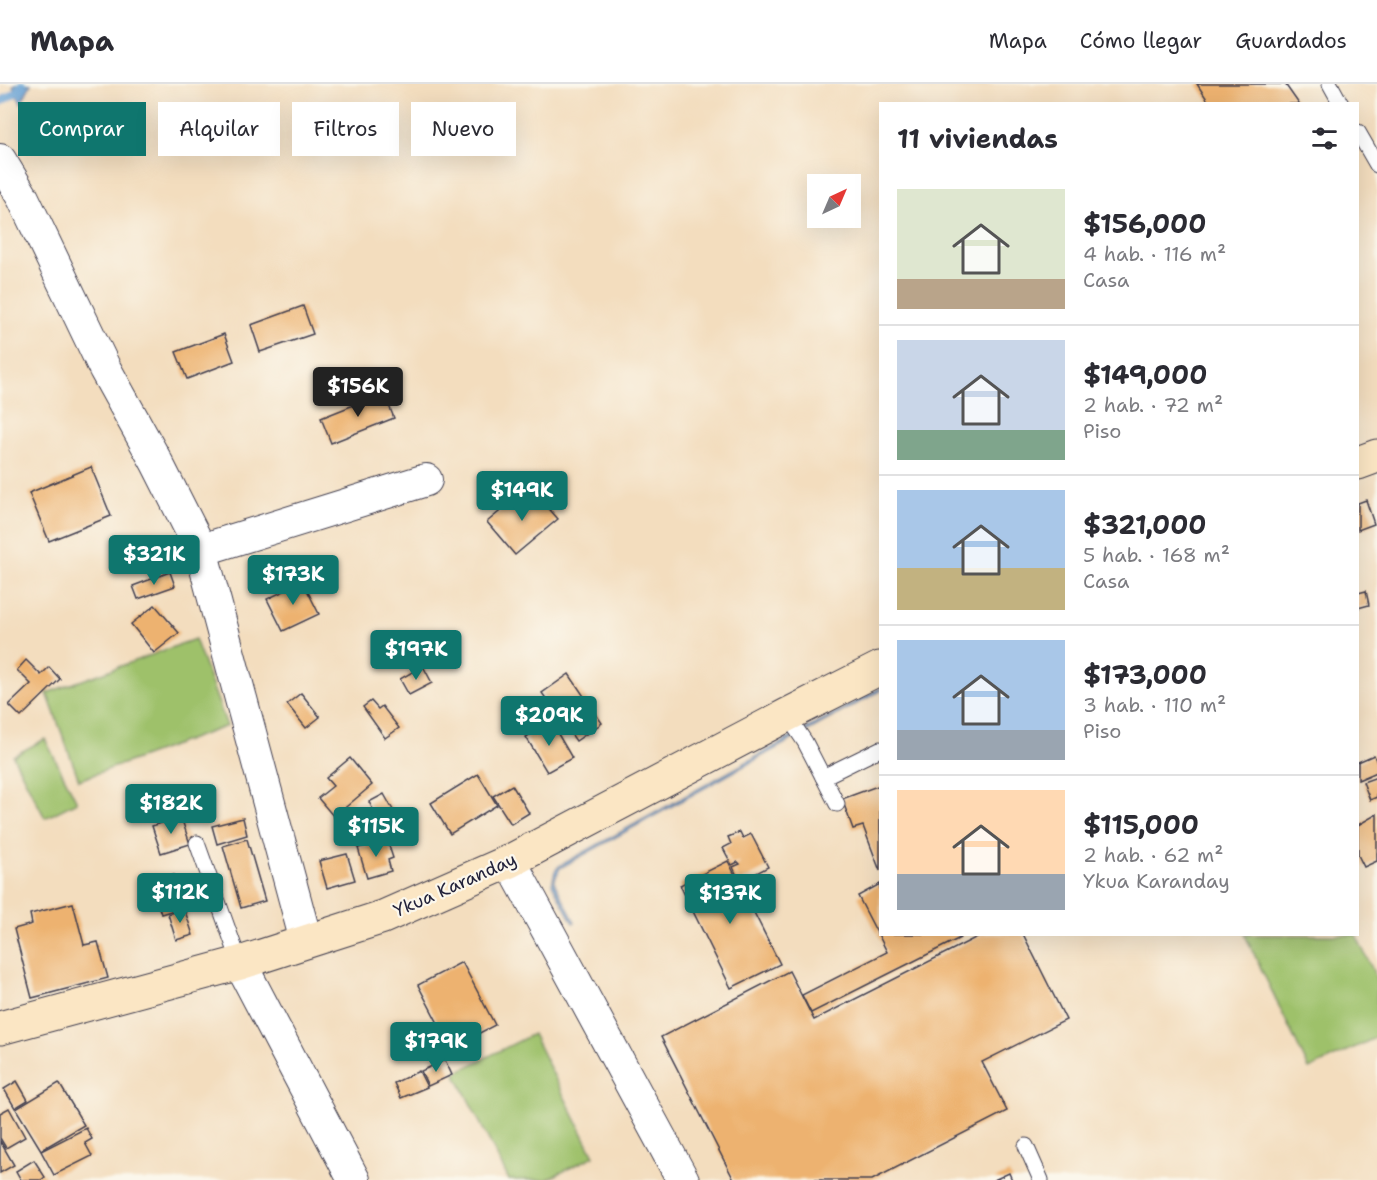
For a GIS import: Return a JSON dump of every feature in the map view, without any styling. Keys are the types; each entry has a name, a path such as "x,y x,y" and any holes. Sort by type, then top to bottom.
{"street":[{"path":"0,160 23,198 105,369 157,463 201,550 306,941"},
{"path":"1359,463 1377,456"},
{"path":"201,550 426,480"},
{"name":"Ykua Karanday","path":"0,1028 240,963 383,917 510,861 879,669"},
{"path":"510,861 682,1180"},
{"path":"240,963 354,1180"}],"lane":[{"path":"1330,84 1340,102"},
{"path":"1359,134 1377,165"},
{"path":"787,715 805,742 837,804"},
{"path":"823,777 879,749"},
{"path":"197,843 240,963"},
{"path":"1026,1146 1041,1180"}],"green space":[{"path":"195,639 227,726 79,780 47,693"},
{"path":"45,739 77,802 45,818 13,756"},
{"path":"1245,936 1356,936 1377,979 1377,1037 1309,1069"},
{"path":"533,1034 594,1156 546,1180 509,1180 455,1073"}],"water":[{"path":"15,84 31,84 22,102 13,87"},
{"path":"879,689 879,692 560,868 555,884 575,922 573,923 552,884 555,871 559,866"}],"building":[{"path":"1197,84 1285,84 1298,102 1209,102"},
{"path":"303,306 313,334 260,352 251,325"},
{"path":"224,334 234,361 187,379 176,352"},
{"path":"384,393 394,418 331,443 321,418"},
{"path":"91,467 111,516 49,541 29,493"},
{"path":"522,493 530,503 538,496 558,519 515,555 487,522"},
{"path":"1366,500 1374,524 1359,530 1359,503"},
{"path":"170,572 175,586 138,599 133,586"},
{"path":"303,582 319,614 283,631 267,599"},
{"path":"1366,591 1369,605 1359,608 1359,593"},
{"path":"155,605 179,633 154,653 131,624"},
{"path":"26,660 41,675 49,667 60,679 21,717 9,705 31,684 17,670"},
{"path":"423,666 432,683 409,695 400,679"},
{"path":"569,674 602,723 576,741 542,693"},
{"path":"301,693 320,717 306,728 287,704"},
{"path":"371,701 378,709 382,706 399,728 385,738 363,707"},
{"path":"551,722 572,758 547,772 526,737"},
{"path":"1374,755 1377,772 1359,780 1359,762"},
{"path":"350,758 372,785 334,817 318,798 333,786 326,778"},
{"path":"478,774 497,805 450,834 431,803"},
{"path":"1377,777 1377,797 1370,800 1363,782"},
{"path":"512,785 529,813 511,824 493,796"},
{"path":"879,785 879,868 863,826 853,829 842,799"},
{"path":"384,794 407,835 391,843 369,802"},
{"path":"1377,814 1377,861 1364,867 1359,857 1359,824"},
{"path":"181,817 190,844 161,853 152,826"},
{"path":"243,818 247,835 217,844 212,826"},
{"path":"740,832 743,838 751,834 768,867 740,882 733,867 740,864 738,862 732,865 723,848 731,844 728,837"},
{"path":"247,839 265,901 241,908 223,846"},
{"path":"387,840 393,858 388,860 391,871 367,878 358,848"},
{"path":"347,854 355,880 327,888 319,861"},
{"path":"728,861 780,964 731,988 680,885"},
{"path":"174,875 184,907 161,914 151,882"},
{"path":"879,885 879,932 877,933 858,896"},
{"path":"73,903 84,945 98,942 108,978 32,998 14,929 32,924 30,914"},
{"path":"184,908 193,935 176,940 168,914"},
{"path":"879,936 960,936 960,938 811,1013 802,995 887,952"},
{"path":"979,936 1024,936 1066,1020 982,1062 1007,1111 872,1180 734,1180 661,1037 789,971 814,1020"},
{"path":"462,962 495,1025 451,1048 418,985"},
{"path":"445,1060 452,1075 428,1086 421,1071"},
{"path":"419,1071 427,1087 401,1098 394,1083"},
{"path":"17,1081 28,1100 15,1108 4,1089"},
{"path":"59,1083 84,1125 41,1150 16,1109"},
{"path":"9,1108 25,1137 6,1148 0,1138 0,1113"},
{"path":"86,1128 92,1139 85,1143 92,1156 54,1175 41,1151"},
{"path":"0,1141 14,1165 0,1173"},
{"path":"34,1160 45,1177 41,1180 21,1180 16,1171"},
{"path":"1009,1173 1012,1180 994,1180"}],"waterway":[{"path":"0,102 20,90 22,84"}]}
